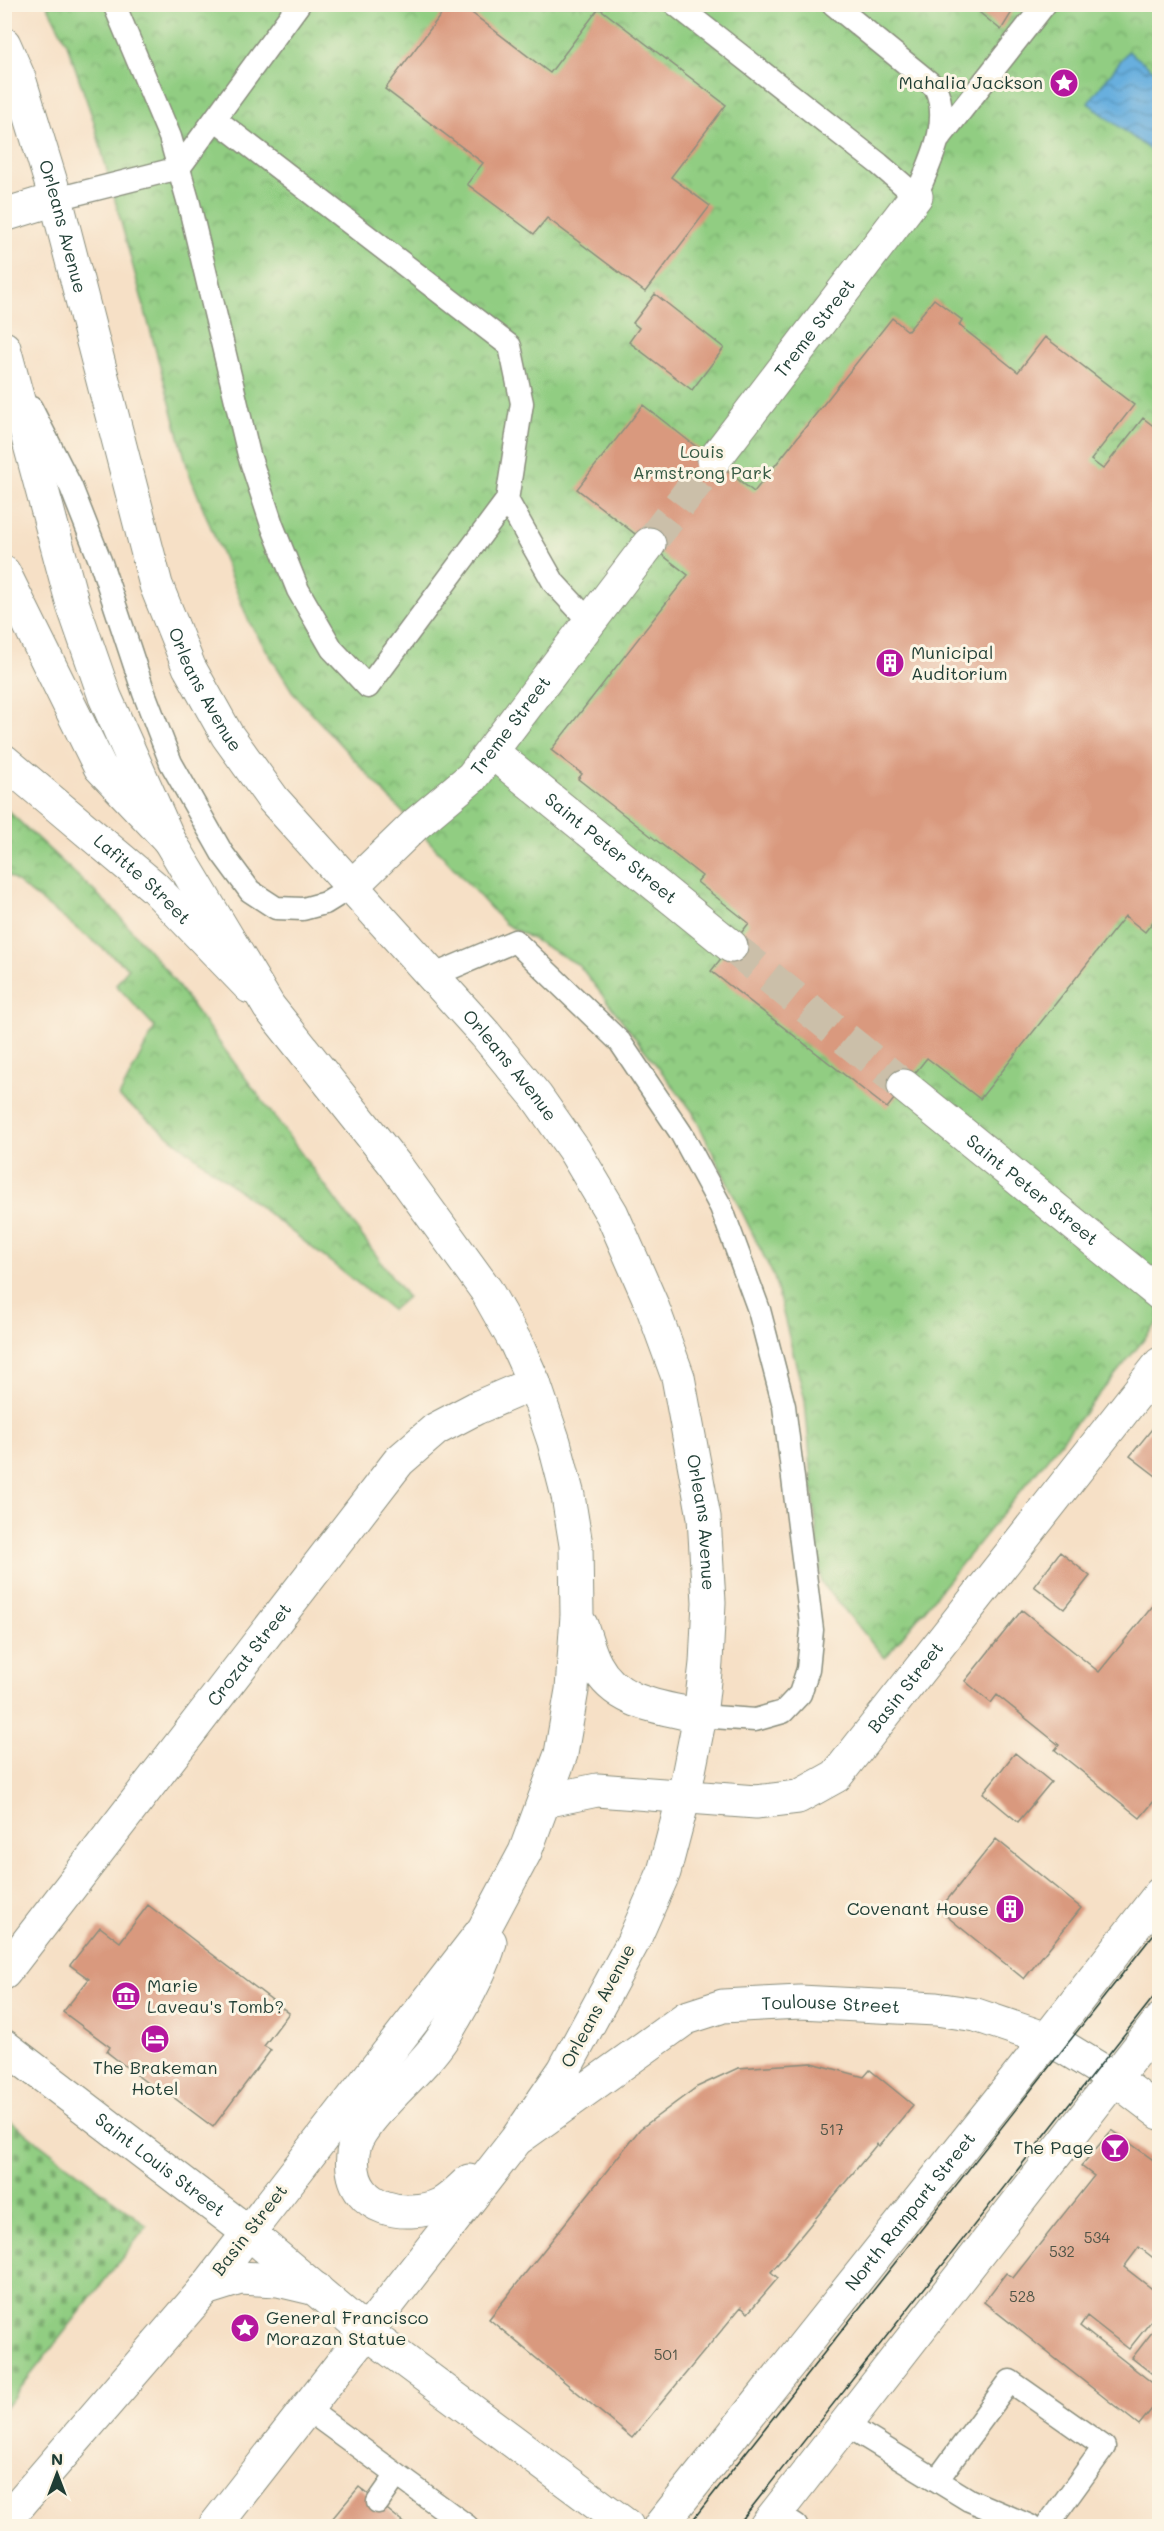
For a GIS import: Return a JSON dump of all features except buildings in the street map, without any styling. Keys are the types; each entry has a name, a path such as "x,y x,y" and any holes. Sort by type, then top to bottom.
{"main road":[{"name":"Orleans Avenue","path":"4,44 19,78 56,199 156,585 189,667 227,735 273,799 536,1096 574,1150 612,1214 651,1303 678,1377 704,1517 709,1602 706,1663 700,1716 684,1796 664,1872 633,1942 564,2070 516,2140"},
{"name":"Treme Street","path":"714,460 916,196"},
{"path":"4,215 56,199"},
{"path":"7,357 73,605 105,697 169,840 269,1007 396,1166 486,1290 516,1343 534,1383 554,1442 568,1496 576,1545 577,1615 572,1690 561,1755 525,1852 503,1894 486,1957 443,2037 359,2134 352,2160 355,2184 367,2199 390,2210 410,2212 440,2207 516,2140"},
{"name":"Treme Street","path":"351,887 416,824 472,777 649,544"},
{"path":"4,573 100,767 169,840"},
{"name":"Saint Peter Street","path":"492,752 731,946"},
{"name":"Lafitte Street","path":"4,760 154,887 269,1007"},
{"name":"Saint Peter Street","path":"904,1086 1160,1294"},
{"name":"Basin Street","path":"545,1801 597,1790 756,1802 798,1797 836,1776 1160,1364"},
{"name":"Crozat Street","path":"4,1973 399,1461 436,1429 476,1408 534,1383"},
{"path":"577,1615 596,1666 615,1689 634,1701 700,1716"},
{"name":"Basin Street","path":"4,2522 205,2289 484,1929 503,1894"},
{"name":"North Rampart Street","path":"660,2526 1160,1894"},
{"name":"Toulouse Street","path":"516,2140 686,2018 723,2006 800,2002 936,2009 976,2015 1047,2039 1114,2078 1160,2113"},
{"path":"779,2522 845,2424 1160,2020"},
{"name":"Saint Louis Street","path":"4,2046 249,2233 366,2332 627,2526"},
{"path":"228,2522 307,2409 516,2140"},
{"path":"205,2289 240,2278 278,2280 316,2289"}],"lane":[{"path":"114,4 170,137 189,204 249,455 272,525 298,590 332,649 368,687 507,500 522,403 510,346 215,119"},
{"path":"56,199 179,168 299,4"},
{"path":"685,8 916,196 941,123 942,101 935,87 833,4"},
{"path":"935,144 1045,4"},
{"path":"7,357 71,487 101,562 144,693 171,763 222,853 250,891 276,908 303,909 325,903 351,887"},
{"path":"507,500 554,583 590,622"},
{"path":"432,976 515,941 620,1042 681,1133 721,1207 759,1310 784,1406 812,1630 808,1669 800,1694 783,1712 755,1720 700,1716"},
{"path":"937,2480 1010,2381 1104,2447 1047,2526"},
{"path":"307,2409 397,2475 442,2519 467,2526"},
{"path":"845,2424 969,2500 1030,2526"},
{"path":"378,2502 397,2475"}],"green space":[{"name":"Louis Armstrong Park","path":"47,5 1159,5 1159,1321 885,1658 821,1582 805,1400 774,1277 692,1111 579,965 505,924 294,694 249,622 189,473 93,119 67,44"},
{"path":"5,808 113,909 166,970 407,1297 392,1310 119,1097 155,1027 116,985 128,968 5,873"},
{"path":"4,2116 147,2226 5,2408 4,2408"}],"water":[{"path":"1128,51 1159,74 1159,157 1088,103"}],"tunnel":[{"path":"649,544 714,460"},
{"path":"731,946 904,1086"}],"tram line":[{"path":"688,2526 1160,1926"},
{"path":"737,2526 1160,1989"}],"place":[{"name":"Mahalia Jackson","path":"1064,83"},
{"name":"Municipal Auditorium","path":"890,663"},
{"name":"Covenant House","path":"1010,1909"},
{"name":"Marie Laveau's Tomb?","path":"126,1996"},
{"name":"The Brakeman Hotel","path":"155,2039"},
{"name":"The Page","path":"1115,2148"},
{"name":"General Francisco Morazan Statue","path":"245,2328"}]}
